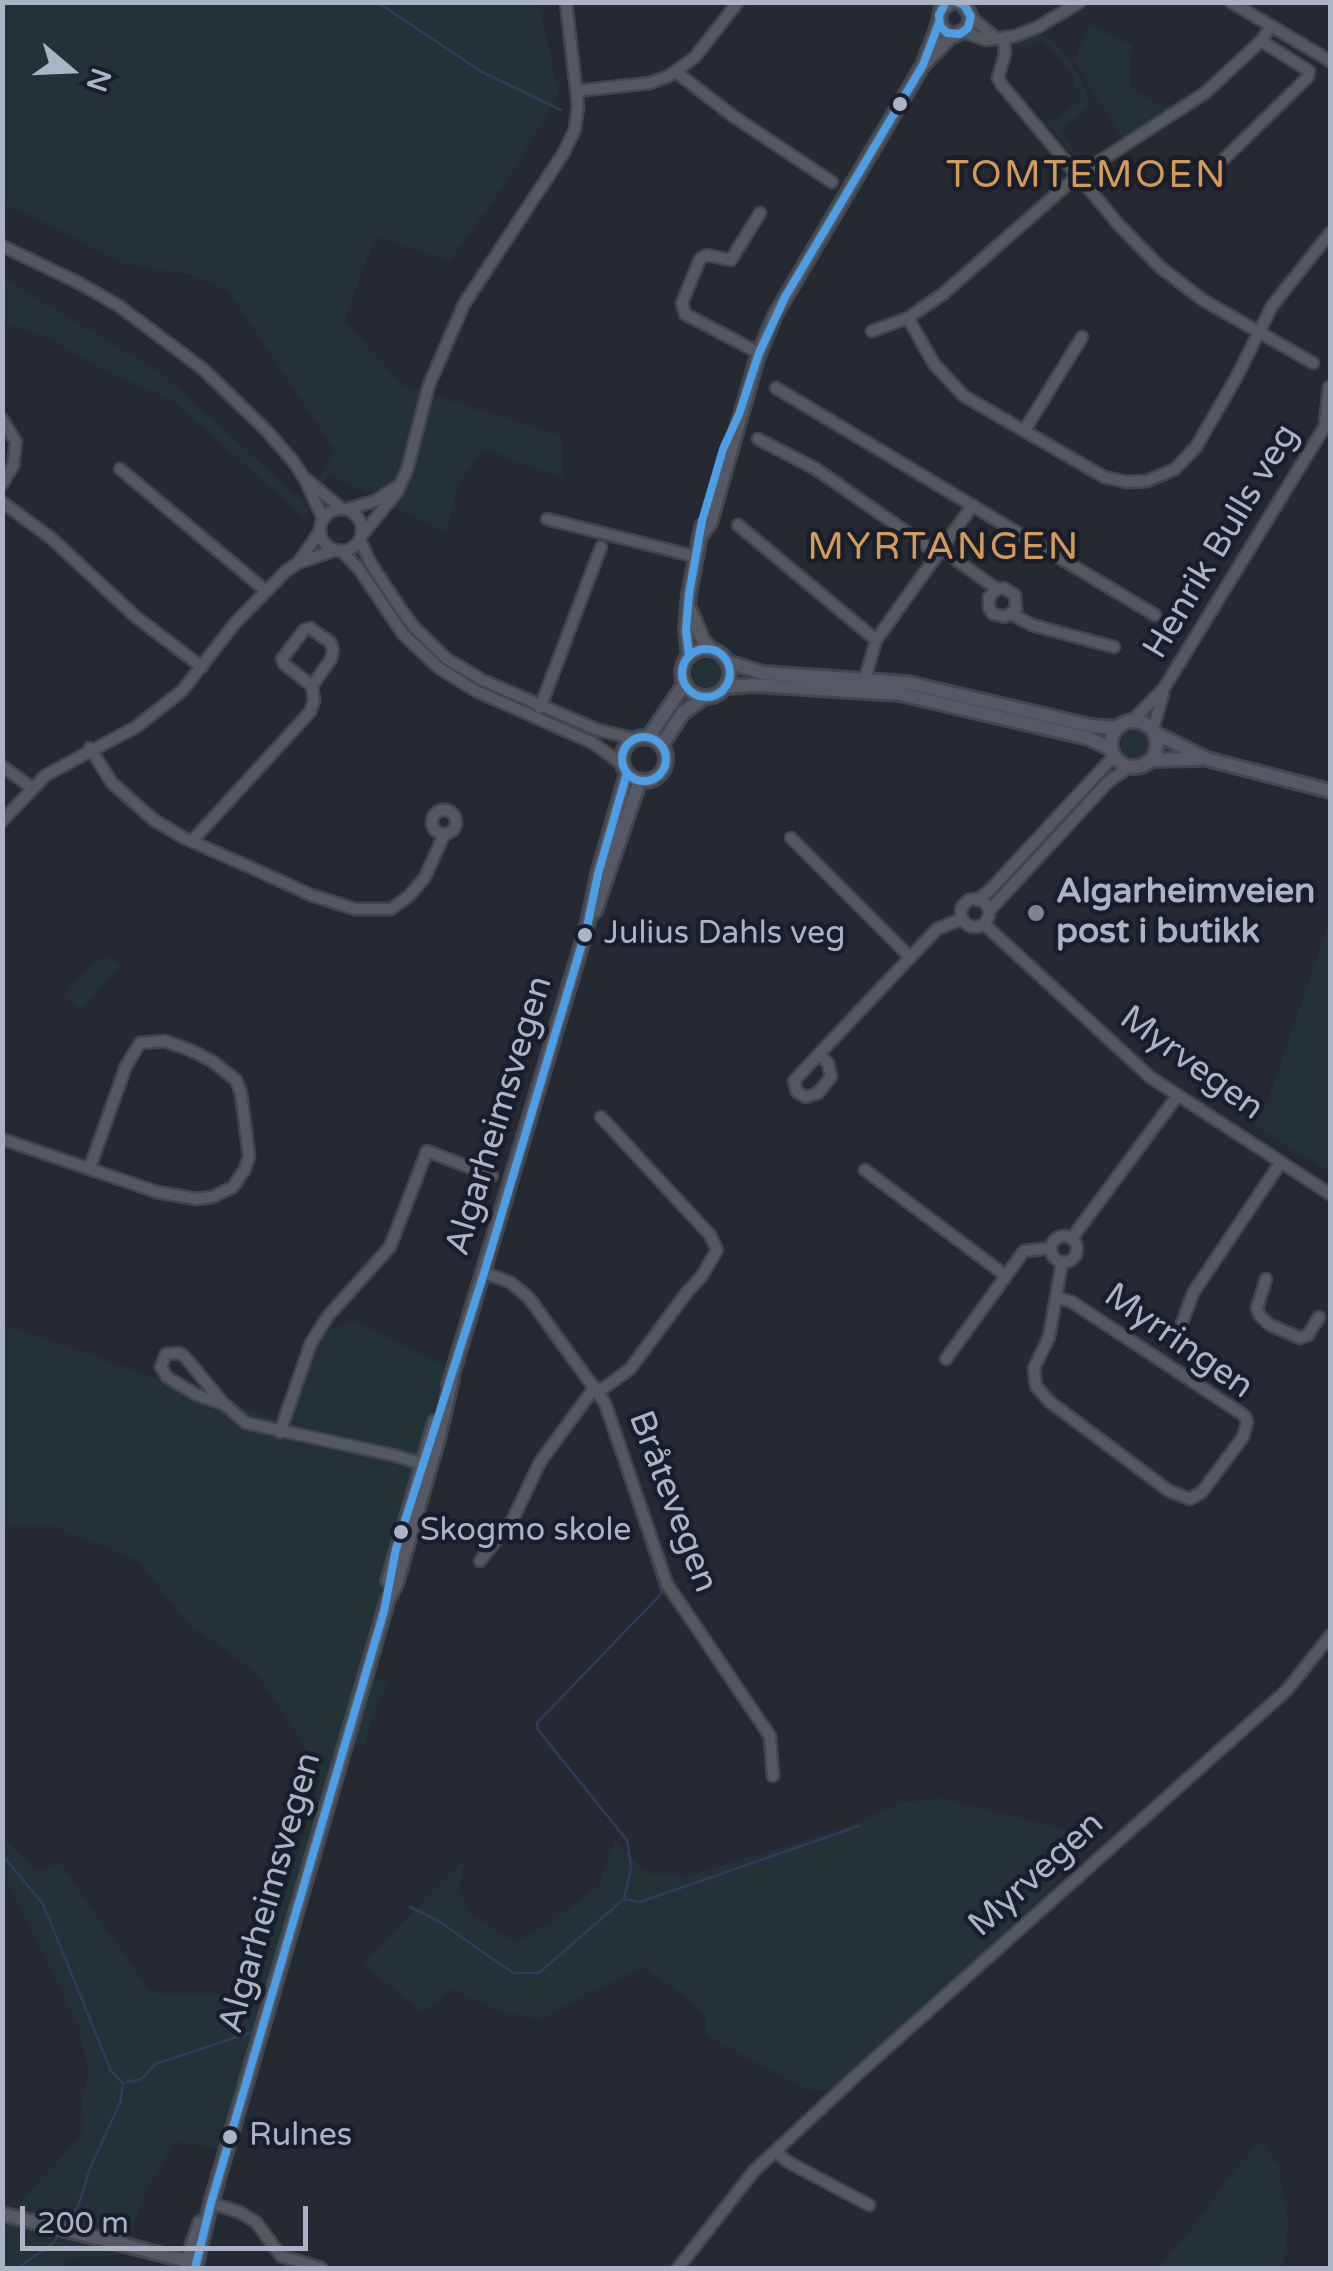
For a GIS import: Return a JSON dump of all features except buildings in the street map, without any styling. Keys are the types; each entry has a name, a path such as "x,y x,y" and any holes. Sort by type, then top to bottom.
{"main road":[{"path":"705,697 693,693 685,683 684,666 689,656 686,630 697,557 759,353 785,297 923,65 941,10 964,7 958,34 923,65"},
{"path":"939,23 943,30 958,34"},
{"path":"689,608 702,640 712,650 728,662 763,672 865,679 952,691 1092,726 1116,728 1134,720 1144,722 1206,759 1330,791"},
{"path":"689,656 712,650"},
{"path":"648,741 665,759 661,772 650,780 630,773 624,750 648,741 705,697 726,687 730,675 728,662"},
{"path":"648,741 685,683"},
{"path":"726,687 755,685 900,694 1088,738 1128,767 1152,760 1206,759"},
{"path":"1113,753 1112,735 1116,728"},
{"path":"1152,760 1158,747 1154,731"},
{"name":"Algarheimsvegen","path":"191,2265 388,1599 392,1566 484,1273 630,773"},
{"path":"2,2214 191,2265"}],"street":[{"path":"298,563 352,548 399,486 448,338 474,286 569,143 577,118 566,2"},
{"path":"576,91 650,82 676,72 695,57 738,2"},
{"path":"958,34 1000,39 1038,28 1080,2"},
{"path":"1231,2 1330,61"},
{"path":"964,7 1000,39 1005,54 999,81 1119,226 1160,267 1204,300 1313,363"},
{"path":"872,331 908,318 960,280 1077,176 1205,93 1261,41 1271,26"},
{"path":"1224,158 1310,71 1261,41"},
{"path":"676,72 733,116 832,182"},
{"path":"759,353 686,314 682,303 700,259 708,255 731,260 760,213"},
{"path":"908,318 924,349 952,386 1104,477 1127,482 1157,479 1175,469 1196,447 1280,293 1330,233"},
{"path":"2,246 79,283 171,343 238,401 306,478 360,519 361,537 371,564 400,608 428,642 464,670 613,736 648,741"},
{"path":"1024,431 1082,338"},
{"name":"Henrik Bulls veg","path":"1134,720 1164,688 1328,421 1330,373"},
{"path":"776,388 1155,615"},
{"path":"2,419 16,442 12,466 2,484"},
{"path":"758,439 816,469 996,589 1004,588 1015,595 1017,602 1011,614"},
{"path":"120,468 266,590"},
{"path":"306,478 326,545 359,569 403,634 429,660 476,691 608,750 630,773"},
{"path":"2,822 46,775 161,709 266,590 298,563 331,511 375,501 399,486"},
{"path":"2,502 51,538 136,617 202,667"},
{"path":"865,679 876,640 973,506"},
{"path":"547,519 697,557"},
{"path":"738,525 876,640"},
{"path":"536,718 601,548"},
{"path":"996,589 989,597 989,608 998,617 1011,614 1032,625 1114,647"},
{"path":"192,840 300,727 314,701 312,686 333,650 330,642 310,628 304,630 282,659 312,686"},
{"name":"Henrik Bulls veg","path":"1154,731 1164,688"},
{"path":"90,748 128,799 154,820 311,894 355,909 391,909 409,896 436,857 444,835"},
{"path":"1113,753 990,890 965,903 962,919 972,927 984,924 988,911 1108,782 1128,767"},
{"path":"2,766 32,787"},
{"path":"791,838 909,956"},
{"path":"977,900 988,911"},
{"path":"819,1054 937,929 962,919"},
{"name":"Myrvegen","path":"984,924 1129,1059 1330,1194"},
{"path":"2,1139 140,1187 186,1198 212,1197 233,1186 249,1156 236,1080 190,1050 165,1041 140,1044 126,1066 90,1167"},
{"path":"1072,1238 1178,1095"},
{"path":"480,1561 513,1519 540,1462 597,1390 630,1368 702,1276 717,1250 710,1235 601,1117"},
{"path":"280,1432 310,1343 328,1316 390,1247 427,1151 492,1176"},
{"name":"Myrvegen","path":"1182,1323 1199,1283 1281,1162"},
{"path":"865,1170 1006,1275"},
{"path":"1051,1248 1058,1237 1072,1238"},
{"path":"1051,1248 1055,1258 1062,1262 1070,1260 1077,1245 1072,1238"},
{"path":"946,1359 1028,1248 1051,1248"},
{"name":"Myrringen","path":"1056,1297 1072,1302 1245,1416 1244,1438 1202,1492 1190,1499 1169,1491 1050,1402 1036,1386 1034,1368 1049,1337 1062,1262"},
{"name":"Bråtevegen","path":"484,1273 510,1282 530,1298 597,1390 616,1430 667,1584 770,1736 773,1776"},
{"path":"1266,1279 1257,1308 1264,1321 1300,1338 1308,1335 1319,1317"},
{"path":"224,1404 196,1395 167,1377 160,1367 166,1354 179,1353 185,1357 224,1404 246,1423 426,1465"},
{"name":"Myrvegen","path":"678,2268 738,2189 776,2152 1298,1680 1330,1636"},
{"path":"776,2152 869,2205"},
{"path":"211,2203 256,2222 281,2256 322,2268"}],"shaded area":[{"path":"2,3 539,3 559,94 504,186 449,262 376,235 344,321 403,385 562,437 563,478 484,449 460,482 446,533 329,474 318,494 328,504 323,507 317,496 304,520 172,400 109,373 48,338 3,323 3,278 161,373 308,506 334,449 229,292 192,275 124,264 3,204"},
{"path":"1090,24 1132,45 1130,86 1164,108 1198,91 1172,119 1127,147 1074,60"},
{"path":"1037,36 1054,41 1073,64 1090,102 1059,131 1083,160 1094,152 1094,162 1084,168 1048,125 1049,119 1056,120 1083,97 1074,85 1073,75 1042,39 1015,51 1014,44"},
{"path":"707,659 717,663 721,673 717,683 707,687 697,683 693,673 697,663"},
{"path":"1135,730 1145,734 1149,744 1145,754 1135,758 1125,754 1121,744 1125,734"},
{"path":"1330,921 1330,1173 1221,1104 1228,1088 1265,1108"},
{"path":"108,956 121,965 79,1011 65,994 94,962"},
{"path":"353,1321 455,1370 433,1473 375,1677 389,1682 363,1748 350,1740 227,2151 175,2141 145,2192 128,2244 119,2255 65,2258 60,2268 3,2268 3,2220 84,2133 82,2095 89,2077 79,2027 3,1874 3,1838 37,1871 60,1863 149,1990 254,1994 321,1777 259,1677 190,1626 136,1559 49,1525 3,1529 3,1325 277,1419 310,1337"},
{"path":"939,1798 1101,1838 956,1981 835,2091 806,2089 706,2035 706,2015 644,1968 542,2019 503,2013 451,1989 423,2012 362,1964 466,1857 459,1890 470,1914 516,1942 553,1921 598,1886 615,1841 646,1873 687,1876 848,1827 900,1803"},
{"path":"1261,2141 1279,2167 1288,2224 1283,2268 1157,2268 1195,2225 1227,2178"}],"waterway":[{"path":"377,2 482,72 561,110"},
{"path":"410,1907 437,1920 513,1973 539,1973 624,1899 631,1867 627,1840 538,1730 537,1723 662,1593 609,1429"},
{"path":"624,1899 640,1902 859,1826"},
{"path":"2,1855 43,1904 111,2071 123,2083"},
{"path":"126,2082 142,2079 155,2064 252,2032"},
{"path":"66,2224 78,2207 90,2168 120,2103 123,2084"},
{"path":"18,2268 59,2235"}],"transit line":[{"path":"944,6 939,15 940,26 947,33 960,34 968,28 971,17 958,2"},
{"path":"689,656 689,594 702,521 723,449 759,353 785,297 923,65 939,23"},
{"path":"706,649 723,656 730,673 723,690 706,697 689,690 682,673 689,656 706,649"},
{"path":"644,737 659,744 666,759 659,774 644,781 629,774 622,759 629,744 644,737"},
{"path":"195,2268 384,1611 396,1549 484,1273 587,927 627,773"}],"place":[{"name":"Algarheimveien post i butikk","path":"1036,913"},
{"name":"Julius Dahls veg","path":"585,935"},
{"name":"Skogmo skole","path":"401,1532"},
{"name":"Rulnes","path":"230,2137"}],"district":[{"name":"TOMTEMOEN","path":"1087,177"},
{"name":"MYRTANGEN","path":"944,549"}]}
